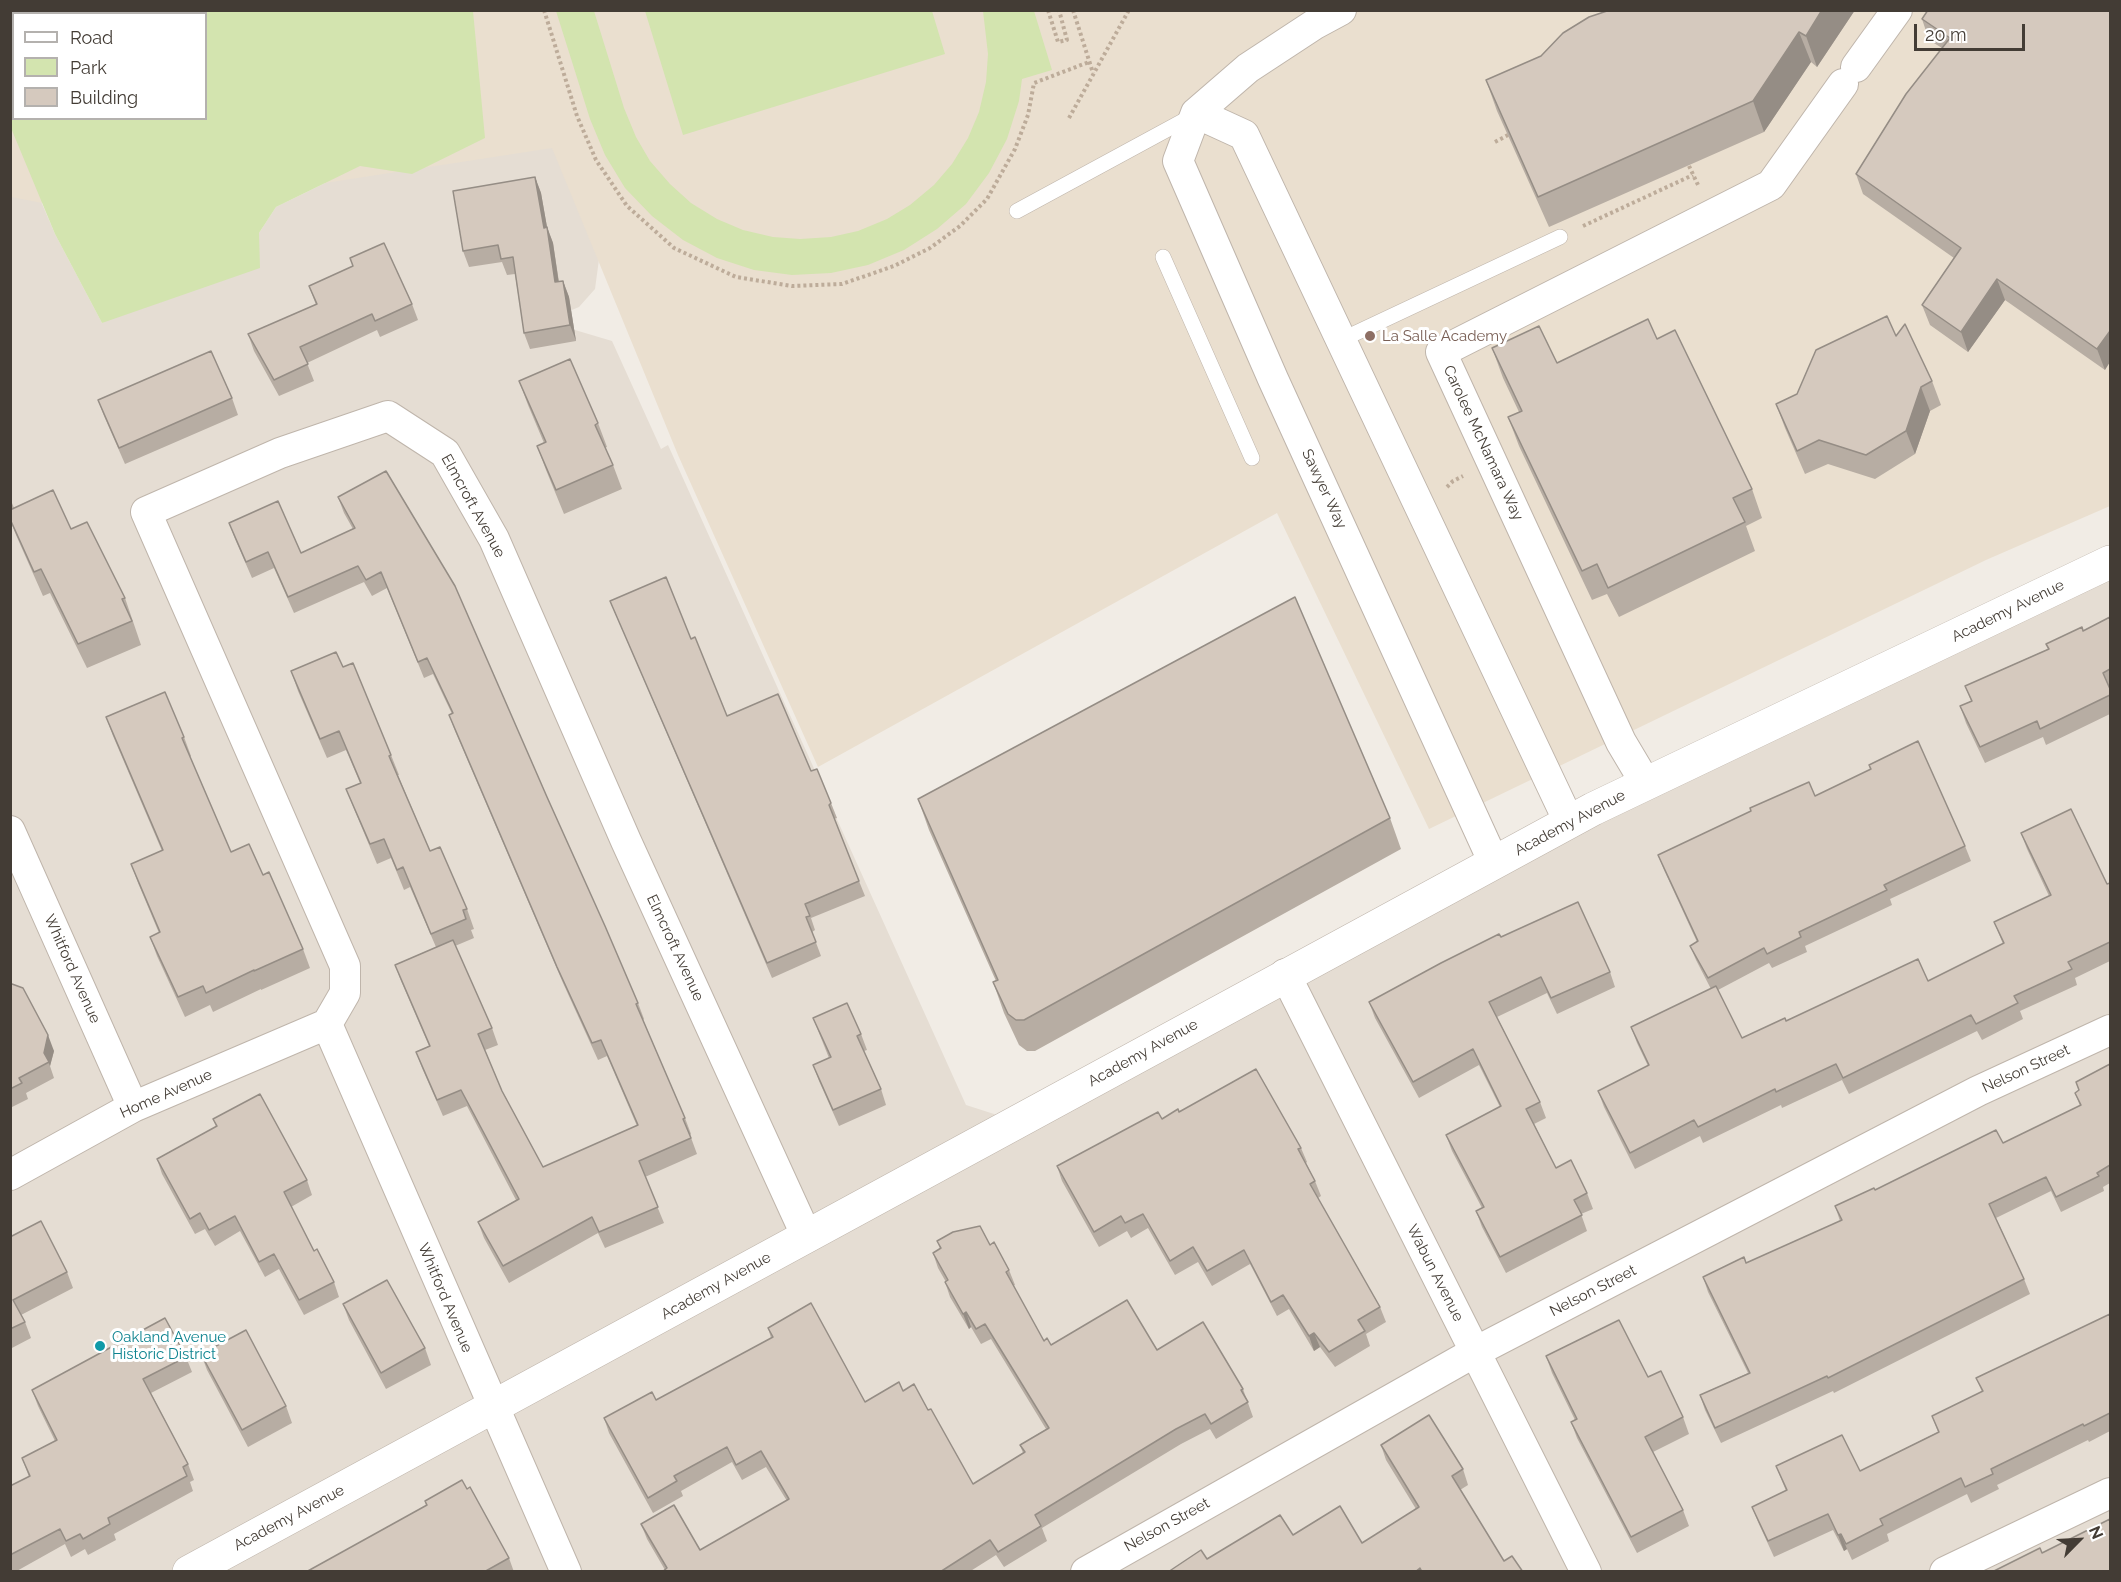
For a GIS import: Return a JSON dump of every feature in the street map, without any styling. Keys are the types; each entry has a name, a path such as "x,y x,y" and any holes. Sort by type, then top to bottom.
{"street":[{"name":"Sawyer Way","path":"1341,10 1315,24 1248,68 1196,113 1178,161 1273,379 1494,863"},
{"name":"Carolee McNamara Way","path":"1646,784 1622,742 1441,352 1771,185 1897,10"},
{"path":"1196,113 1244,135 1569,822"},
{"name":"Elmcroft Avenue","path":"327,1024 345,993 345,966 146,512 280,453 388,416 445,453 494,539 626,841 807,1236"},
{"name":"Academy Avenue","path":"189,1572 1285,974 1569,822 2110,562"},
{"name":"Whitford Avenue","path":"10,831 133,1107"},
{"name":"Wabun Avenue","path":"1285,974 1586,1572"},
{"name":"Whitford Avenue","path":"327,1024 566,1572"},
{"name":"Home Avenue","path":"10,1174 133,1107 327,1024"},
{"name":"Nelson Street","path":"1086,1572 1475,1352 1978,1091 2110,1030"},
{"path":"1945,1572 2110,1493"}],"lane":[{"path":"1017,211 1196,113"},
{"path":"1341,340 1560,237"},
{"path":"1163,257 1252,458"}],"path":[{"path":"544,10 577,116 596,160 627,206 674,248 736,278 792,286 842,284 894,266 930,248 960,226 987,199 1016,149 1028,115 1034,83 1089,62"},
{"path":"1048,10 1058,42 1067,40 1059,10"},
{"path":"1073,10 1093,74"},
{"path":"1069,118 1129,10"},
{"path":"1495,142 1508,135"},
{"path":"1560,237 1694,174"}],"shaded area":[{"name":"La Salle Academy","path":"10,11 2110,11 2110,506 1986,560 1429,829 1277,513 818,767 678,455 552,148 111,216 11,197"},
{"path":"542,121 602,237 595,289 579,307 543,322 543,331 575,330 612,341 661,449 668,445 966,1105 1019,1122 1593,811 2110,564 2110,1571 11,1571 10,129 55,234 102,323 259,233 276,207 360,166 485,138"}],"green space":[{"path":"473,11 485,138 412,174 360,166 276,207 259,233 260,268 102,323 55,234 11,128 10,71 12,70 12,120 207,120 207,12 113,12"},
{"path":"556,11 594,11 624,108 636,137 650,161 670,184 691,203 717,219 743,230 773,237 800,239 831,237 858,231 887,219 910,205 934,185 952,164 968,138 979,112 986,82 988,54 983,11 1034,11 1052,70 1022,79 1019,101 1007,139 989,173 966,204 937,229 904,250 868,265 831,273 792,275 754,270 717,258 683,240 652,216 625,188 605,155 590,119"},
{"path":"645,11 932,11 945,54 683,135"}],"building":[{"path":"1610,10 1822,10 1806,36 1799,32 1753,101 1538,197 1486,80 1541,56 1563,33 1589,17"},
{"path":"1928,10 2110,10 2110,331 2097,349 1997,279 1961,332 1922,305 1961,248 1856,174 1906,94 1950,38 1922,19"},
{"path":"535,177 544,228 547,227 555,282 563,281 570,325 524,333 513,257 501,259 498,245 463,251 453,191"},
{"path":"384,243 412,304 375,321 372,314 300,347 308,364 274,380 248,334 317,304 309,286 353,266 350,258"},
{"path":"1887,316 1896,336 1905,324 1932,381 1921,387 1906,431 1866,455 1819,440 1797,451 1776,404 1797,394 1816,350"},
{"path":"1648,319 1657,339 1675,330 1752,489 1733,498 1745,522 1608,588 1597,564 1582,571 1508,417 1522,411 1492,348 1539,326 1557,363"},
{"path":"211,351 232,398 119,448 98,400"},
{"path":"570,359 598,423 595,425 613,465 556,490 537,446 546,442 519,381"},
{"path":"386,471 455,586 638,1003 636,1004 685,1118 683,1119 691,1138 639,1161 658,1207 599,1232 592,1217 503,1266 478,1222 519,1199 461,1090 437,1100 416,1052 430,1046 395,965 453,940 492,1028 478,1034 502,1091 543,1167 638,1125 601,1040 592,1043 449,715 453,713 427,658 418,662 381,572 366,580 358,566 288,597 268,552 246,562 229,523 278,501 301,553 355,528 338,497"},
{"path":"53,490 71,529 87,522 125,598 122,599 132,621 78,644 41,569 34,572 10,519 10,510"},
{"path":"666,577 691,639 695,637 727,716 778,694 811,771 817,769 859,881 805,904 810,916 806,917 816,942 767,963 610,601"},
{"path":"1295,597 1390,818 1024,1020 1016,1020 1008,1014 993,982 998,980 918,799"},
{"path":"2110,617 2110,669 2103,673 2110,689 2110,695 2040,729 2037,721 1980,747 1960,706 1972,701 1965,686 2049,649 2046,644 2082,627 2083,631"},
{"path":"336,652 343,667 353,663 391,755 389,756 430,851 440,847 467,909 463,910 466,919 431,934 403,867 397,870 384,839 370,844 346,789 361,783 339,731 320,739 291,671"},
{"path":"165,692 184,737 182,738 231,852 249,844 263,875 269,872 303,949 206,993 203,986 178,997 150,937 160,932 131,864 163,850 106,717"},
{"path":"1918,741 1965,846 1884,885 1887,890 1799,932 1801,937 1767,954 1764,948 1708,978 1690,946 1698,941 1658,855 1751,811 1750,808 1809,782 1815,796 1871,769 1869,765"},
{"path":"2071,809 2107,884 2110,883 2110,942 2068,962 2072,969 2014,996 2018,1003 1976,1024 1971,1015 1843,1078 1836,1064 1776,1092 1775,1089 1698,1127 1694,1120 1630,1153 1598,1091 1649,1065 1631,1027 1716,986 1742,1038 1785,1018 1786,1021 1918,959 1928,981 2004,943 1994,922 2051,895 2021,833"},
{"path":"1578,902 1610,972 1551,998 1541,977 1489,1002 1540,1102 1526,1109 1556,1168 1571,1160 1587,1193 1574,1200 1582,1215 1500,1257 1476,1211 1484,1207 1446,1135 1501,1106 1473,1049 1413,1082 1369,1002 1499,934 1501,937"},
{"path":"10,984 23,988 48,1035 44,1053 49,1062 19,1078 22,1083 10,1089"},
{"path":"847,1003 861,1034 857,1036 881,1089 833,1110 813,1065 831,1057 813,1018"},
{"path":"2110,1064 2110,1165 2097,1173 2099,1176 2056,1197 2046,1177 1989,1204 2024,1279 1828,1378 1827,1376 1715,1428 1700,1395 1750,1373 1703,1277 1744,1257 1746,1263 1842,1220 1835,1206 1874,1188 1875,1190 1996,1130 2003,1143 2081,1105 2075,1093 2079,1090 2076,1082"},
{"path":"1256,1069 1301,1148 1298,1149 1315,1181 1310,1184 1380,1307 1358,1320 1365,1331 1329,1352 1314,1333 1309,1336 1283,1295 1271,1302 1244,1250 1207,1271 1193,1247 1170,1261 1143,1214 1125,1223 1121,1216 1094,1232 1057,1166 1158,1112 1162,1119 1178,1109 1179,1112"},
{"path":"260,1094 307,1180 284,1192 314,1251 317,1249 334,1282 299,1300 274,1254 259,1262 235,1216 209,1230 200,1213 190,1219 157,1159 217,1126 213,1119"},
{"path":"41,1221 67,1272 13,1300 25,1322 10,1329 10,1237"},
{"path":"980,1226 990,1245 994,1242 1009,1270 1006,1272 1044,1341 1047,1338 1051,1345 1127,1300 1157,1350 1203,1322 1243,1389 1241,1390 1248,1402 1211,1424 1205,1414 1176,1429 1035,1515 1041,1526 998,1552 990,1540 940,1572 662,1572 667,1568 641,1524 674,1505 700,1550 789,1499 761,1451 736,1465 727,1447 674,1476 677,1481 648,1498 604,1418 652,1392 656,1400 773,1337 768,1328 811,1303 865,1402 899,1382 903,1391 914,1384 928,1410 931,1409 973,1484 1025,1452 1020,1445 1049,1428 985,1324 976,1329 966,1312 963,1314 945,1282 948,1280 933,1253 941,1248 937,1241 953,1232"},
{"path":"387,1280 425,1348 381,1373 343,1304"},
{"path":"2110,1314 2110,1413 1991,1469 1993,1474 1965,1487 1961,1478 1880,1519 1883,1525 1846,1544 1841,1534 1838,1535 1828,1514 1768,1541 1752,1507 1787,1490 1776,1466 1842,1435 1860,1471 1939,1432 1932,1416 1983,1391 1976,1378"},
{"path":"165,1318 186,1357 143,1379 188,1464 183,1467 187,1476 108,1518 110,1524 83,1539 80,1534 66,1541 60,1529 10,1555 10,1486 30,1476 22,1458 57,1440 32,1390"},
{"path":"1619,1320 1648,1377 1661,1371 1683,1417 1645,1437 1683,1510 1631,1537 1571,1422 1577,1419 1546,1356"},
{"path":"246,1330 286,1406 242,1430 201,1354"},
{"path":"1429,1415 1463,1469 1452,1476 1504,1561 1512,1556 1523,1572 1422,1572 1420,1568 1415,1572 1168,1572 1201,1550 1207,1559 1280,1515 1293,1535 1340,1506 1362,1543 1419,1507 1381,1445"},
{"path":"462,1480 467,1489 470,1487 509,1558 484,1572 306,1572 427,1505 425,1501"},
{"path":"2110,1519 2110,1572 1994,1572 2040,1548 2042,1553"}],"place":[{"name":"La Salle Academy","path":"1370,336"},
{"name":"Oakland Avenue Historic District","path":"100,1346"}]}
